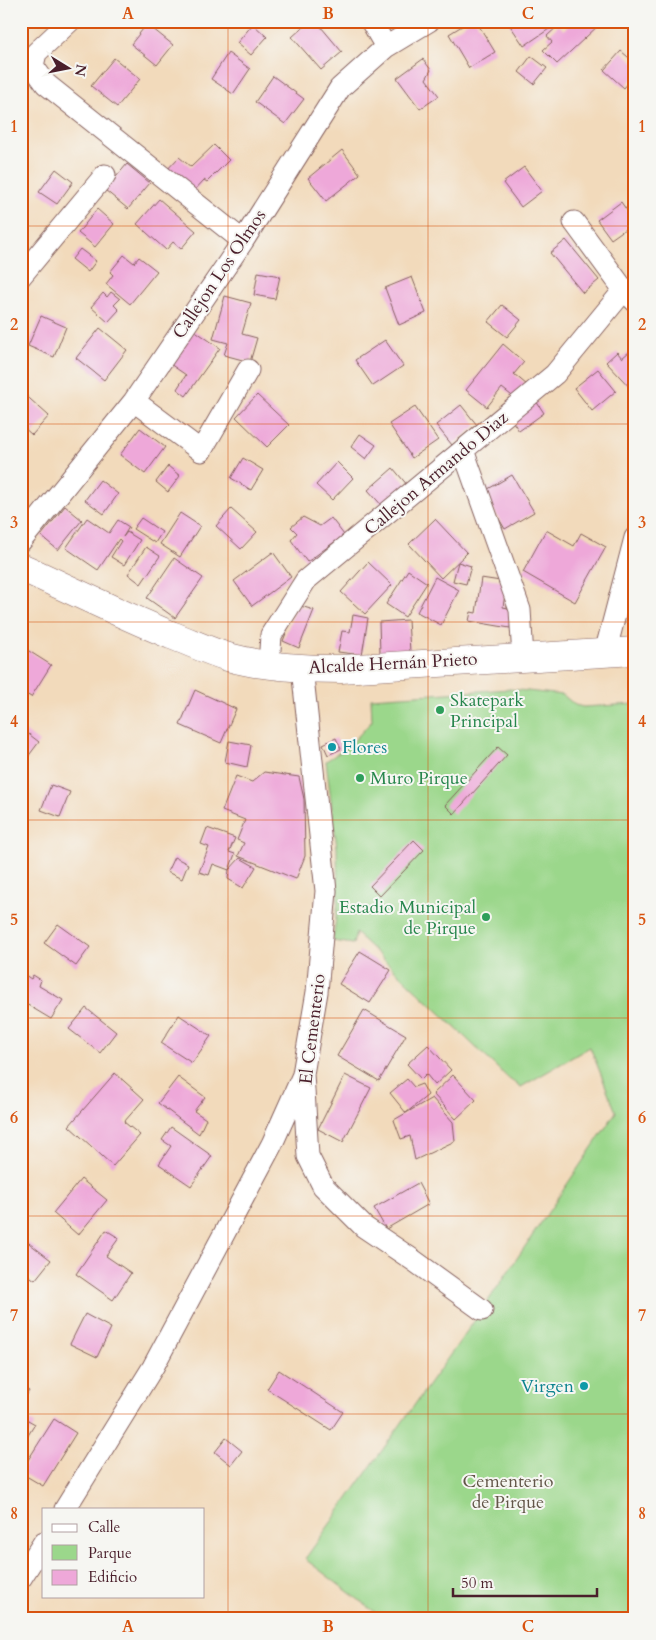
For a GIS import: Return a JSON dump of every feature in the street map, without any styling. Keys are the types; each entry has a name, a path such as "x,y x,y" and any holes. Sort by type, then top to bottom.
{"main road":[{"name":"Alcalde Hernán Prieto","path":"21,567 135,620 211,651 235,658 269,664 302,668 341,669 635,651"}],"street":[{"path":"70,21 36,53 33,66 46,84 242,241"},
{"path":"370,21 386,48"},
{"name":"Callejon Los Olmos","path":"21,541 134,401 242,241 340,88 386,48 429,21"},
{"path":"21,276 105,175"},
{"path":"574,222 629,296"},
{"name":"Callejon Armando Diaz","path":"269,664 270,635 306,580 555,374 629,296"},
{"path":"134,401 201,451 248,370"},
{"path":"463,450 520,610 523,657"},
{"path":"605,652 635,538"},
{"name":"El Cementerio","path":"302,668 326,891 316,992 303,1074 308,1156 323,1186 364,1227 414,1260 482,1310"},
{"path":"66,1508 153,1367 272,1144 303,1074"},
{"path":"21,1578 42,1545"}],"green space":[{"name":"Cementerio de Pirque","path":"510,689 563,695 575,705 583,707 635,704 635,1619 384,1619 305,1559 482,1310 616,1112 590,1047 521,1087 509,1079 356,933 353,944 333,941 338,902 337,848 326,761 348,747 372,721 371,698"}],"building":[{"path":"21,21 32,21 21,36"},
{"path":"310,21 316,21 342,52 321,70 292,37"},
{"path":"470,21 476,21 495,52 469,68 449,34"},
{"path":"507,21 548,21 552,27 524,46"},
{"path":"573,21 598,21 600,24 557,64 543,50 552,42 547,36 559,25 564,30"},
{"path":"147,24 173,45 157,65 131,44"},
{"path":"253,24 267,37 251,55 237,43"},
{"path":"621,51 635,63 635,75 624,88 604,70"},
{"path":"228,53 250,69 233,94 211,79"},
{"path":"531,56 547,68 534,84 519,72"},
{"path":"114,58 140,79 117,107 91,86"},
{"path":"423,59 431,70 426,79 439,96 420,109 397,78"},
{"path":"273,76 304,99 285,124 255,102"},
{"path":"214,145 229,160 207,182 204,180 192,193 165,172 179,157 191,167"},
{"path":"342,150 360,174 326,201 308,178"},
{"path":"127,164 150,183 128,209 105,190"},
{"path":"524,167 542,191 521,207 503,183"},
{"path":"56,169 73,182 57,204 39,192"},
{"path":"159,199 196,231 181,249 173,242 166,250 137,224"},
{"path":"621,202 635,222 611,239 597,220"},
{"path":"97,209 114,224 95,247 78,233"},
{"path":"566,240 599,280 583,293 550,253"},
{"path":"80,249 96,261 88,272 72,259"},
{"path":"124,255 134,263 139,257 157,271 130,304 106,284 113,275 110,272"},
{"path":"258,272 280,276 275,299 254,295"},
{"path":"412,277 426,313 399,325 385,288"},
{"path":"111,292 120,299 114,305 119,310 108,322 91,307 103,293 107,297"},
{"path":"225,296 251,303 242,334 257,338 250,362 224,355 228,343 213,339"},
{"path":"502,305 521,320 507,337 488,322"},
{"path":"41,316 66,327 54,357 28,346"},
{"path":"100,328 127,350 104,380 76,358"},
{"path":"194,330 220,348 186,396 177,389 186,375 170,364"},
{"path":"385,340 403,366 373,386 355,360"},
{"path":"503,344 524,362 514,374 527,385 516,399 502,388 487,407 466,390"},
{"path":"617,352 622,358 629,352 635,359 635,393 606,362"},
{"path":"598,369 616,391 592,411 574,388"},
{"path":"21,391 49,416 32,435 21,425"},
{"path":"257,395 289,425 267,447 236,417"},
{"path":"536,401 544,413 519,431 511,419"},
{"path":"461,405 477,425 452,445 436,425"},
{"path":"415,407 438,440 412,458 389,424"},
{"path":"140,428 165,447 145,474 120,455"},
{"path":"360,434 376,445 366,459 351,447"},
{"path":"243,458 263,470 251,490 231,478"},
{"path":"337,462 353,478 332,500 316,485"},
{"path":"168,466 180,476 168,492 156,482"},
{"path":"393,468 408,486 384,508 368,490"},
{"path":"512,475 534,512 505,529 483,492"},
{"path":"100,480 118,494 104,514 85,500"},
{"path":"65,506 82,520 58,550 41,536"},
{"path":"231,509 257,532 241,549 216,526"},
{"path":"180,513 200,526 180,557 160,544"},
{"path":"303,517 320,526 331,518 344,535 307,562 291,540 297,533 291,527"},
{"path":"87,518 109,533 118,520 129,527 123,537 127,532 140,540 124,565 111,557 121,541 119,539 98,570 66,548"},
{"path":"141,518 162,532 155,543 133,529"},
{"path":"435,519 467,553 441,578 409,544"},
{"path":"546,530 574,546 581,533 606,547 575,602 523,572"},
{"path":"146,547 160,556 141,584 128,574"},
{"path":"273,552 291,577 252,606 234,581"},
{"path":"174,558 203,578 175,618 147,598"},
{"path":"368,562 392,585 365,614 341,592"},
{"path":"458,562 471,566 466,584 453,581"},
{"path":"408,570 427,583 405,617 386,604"},
{"path":"435,577 459,590 441,625 417,612"},
{"path":"481,578 507,582 503,607 513,609 510,628 469,621 471,612 476,613"},
{"path":"297,605 314,610 299,648 283,641"},
{"path":"353,615 368,618 362,655 338,652 342,631 350,632"},
{"path":"408,620 410,652 380,654 379,622"},
{"path":"21,646 51,665 31,697 21,691"},
{"path":"195,690 236,709 221,743 180,725"},
{"path":"21,728 39,742 21,766"},
{"name":"Flores","path":"336,738 341,749 328,755 323,744"},
{"path":"229,741 251,745 247,767 225,762"},
{"path":"498,747 507,755 454,814 445,805"},
{"path":"264,772 299,777 304,799 305,856 296,879 238,856 244,843 237,840 245,820 222,811 236,776 252,782"},
{"path":"51,785 70,792 60,817 41,810"},
{"path":"207,828 235,838 229,852 235,854 229,870 213,864 209,875 199,872 209,847 201,844"},
{"path":"414,840 424,850 380,896 370,886"},
{"path":"174,857 188,864 182,879 167,872"},
{"path":"240,858 256,867 243,888 228,879 229,870"},
{"path":"58,924 90,947 76,966 44,943"},
{"path":"360,951 391,970 370,1003 339,984"},
{"path":"25,975 31,979 33,975 41,980 39,986 63,1000 51,1019 21,1001 21,980"},
{"path":"86,1008 116,1032 100,1053 69,1029"},
{"path":"364,1010 406,1035 379,1081 337,1056"},
{"path":"179,1015 211,1036 192,1063 161,1043"},
{"path":"428,1045 451,1070 435,1085 426,1074 421,1079 407,1064"},
{"path":"115,1073 144,1099 124,1122 140,1135 113,1166 69,1126"},
{"path":"345,1075 371,1088 343,1142 318,1129"},
{"path":"453,1075 476,1100 456,1119 433,1094"},
{"path":"178,1077 205,1097 194,1111 206,1119 199,1134 158,1103"},
{"path":"407,1079 414,1087 422,1084 428,1095 406,1113 390,1093"},
{"path":"432,1098 453,1122 455,1141 415,1160 410,1136 401,1139 394,1120"},
{"path":"171,1127 212,1156 191,1186 159,1164 171,1146 162,1140"},
{"path":"81,1179 107,1200 78,1235 53,1213"},
{"path":"418,1183 429,1204 386,1229 374,1208"},
{"path":"106,1230 119,1238 106,1256 131,1273 113,1300 76,1274"},
{"path":"21,1237 51,1260 35,1280 21,1270"},
{"path":"85,1314 111,1328 97,1357 70,1344"},
{"path":"279,1370 343,1412 331,1430 267,1389"},
{"path":"21,1386 29,1391 21,1405"},
{"path":"21,1416 35,1424 24,1442 21,1440"},
{"path":"54,1419 76,1433 43,1486 21,1473 21,1471"},
{"path":"226,1438 242,1451 231,1465 215,1452"}],"place":[{"name":"Skatepark Principal","path":"440,710"},
{"name":"Flores","path":"332,747"},
{"name":"Muro Pirque","path":"360,778"},
{"name":"Estadio Municipal de Pirque","path":"486,917"},
{"name":"Virgen","path":"584,1386"}]}
